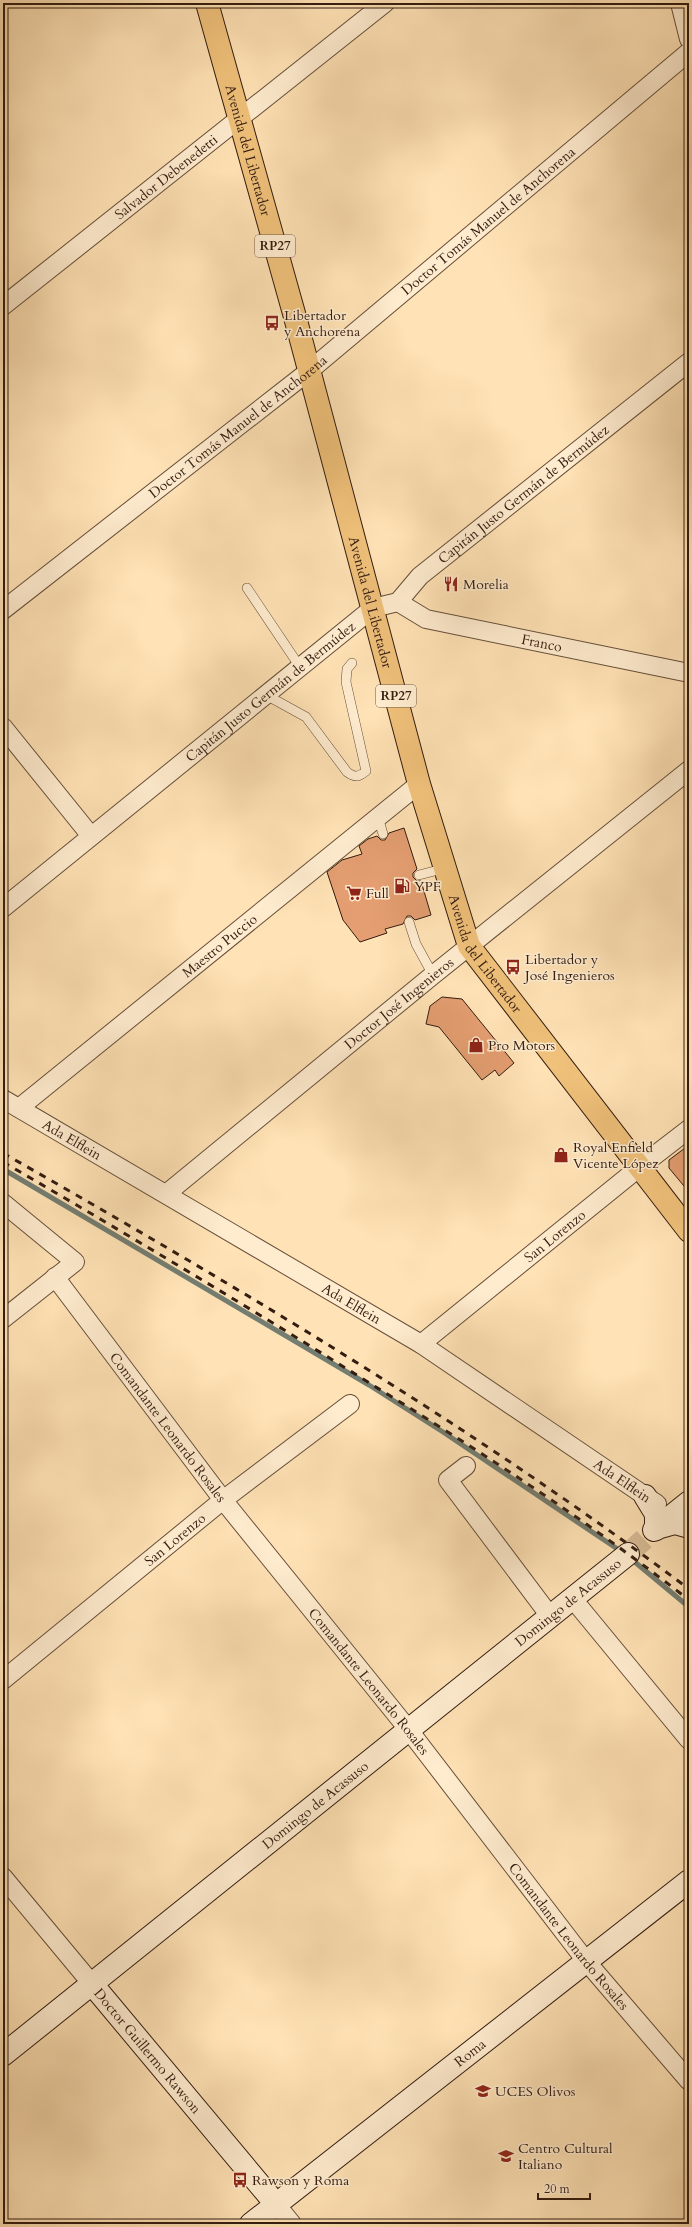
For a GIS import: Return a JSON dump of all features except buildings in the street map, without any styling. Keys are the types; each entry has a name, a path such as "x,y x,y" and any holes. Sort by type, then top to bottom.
{"main road":[{"name":"Avenida del Libertador","path":"207,3 309,371 419,784 469,946 641,1166 689,1231"}],"street":[{"name":"Salvador Debenedetti","path":"3,306 239,121 386,3"},
{"path":"680,3 689,40"},
{"name":"Doctor Tomás Manuel de Anchorena","path":"3,610 309,371 689,52"},
{"name":"Capitán Justo Germán de Bermúdez","path":"3,908 373,608 398,602 420,576 689,362"},
{"name":"Franco","path":"398,602 426,619 689,673"},
{"path":"3,727 91,836"},
{"name":"Doctor José Ingenieros","path":"166,1194 433,975 689,770"},
{"name":"Maestro Puccio","path":"19,1108 419,784"},
{"name":"Ada Elflein","path":"3,1099 421,1344 645,1496 685,1517"},
{"name":"San Lorenzo","path":"421,1344 641,1166 689,1130"},
{"path":"3,1203 75,1262 3,1319"},
{"name":"Comandante Leonardo Rosales","path":"55,1277 223,1500 408,1729 586,1960 689,2081"},
{"name":"San Lorenzo","path":"3,1680 223,1500 350,1404"},
{"path":"466,1466 448,1480 550,1616"},
{"path":"645,1496 656,1514 655,1530 685,1517"},
{"name":"Domingo de Acassuso","path":"3,2055 628,1554"},
{"path":"572,1598 689,1740"},
{"name":"Doctor Guillermo Rawson","path":"3,1877 292,2224"},
{"name":"Roma","path":"251,2224 275,2203 689,1881"}],"lane":[{"path":"247,588 300,667"},
{"path":"266,695 306,717 347,772 353,777 358,777 366,771 346,682 347,669 352,663"},
{"path":"378,817 383,834"},
{"path":"419,875 446,868"},
{"path":"409,922 416,944 433,975"}],"waterway":[{"path":"3,1169 369,1385 443,1432 622,1552"},
{"path":"630,1558 689,1607"}],"tunnel":[{"path":"628,1554 654,1530"}],"railway":[{"path":"3,1153 179,1255 353,1360 523,1471 607,1529 689,1589"},
{"path":"3,1162 234,1299 452,1435 612,1542 689,1600"}],"place":[{"name":"Libertador y Anchorena","path":"272,323"},
{"name":"Morelia","path":"451,584"},
{"name":"YPF","path":"402,886"},
{"name":"Full","path":"354,893"},
{"name":"Libertador y José Ingenieros","path":"513,967"},
{"name":"Pro Motors","path":"476,1045"},
{"name":"Royal Enfield Vicente López","path":"561,1155"},
{"name":"UCES Olivos","path":"483,2091"},
{"name":"Centro Cultural Italiano","path":"506,2156"},
{"name":"Rawson y Roma","path":"240,2180"}]}
